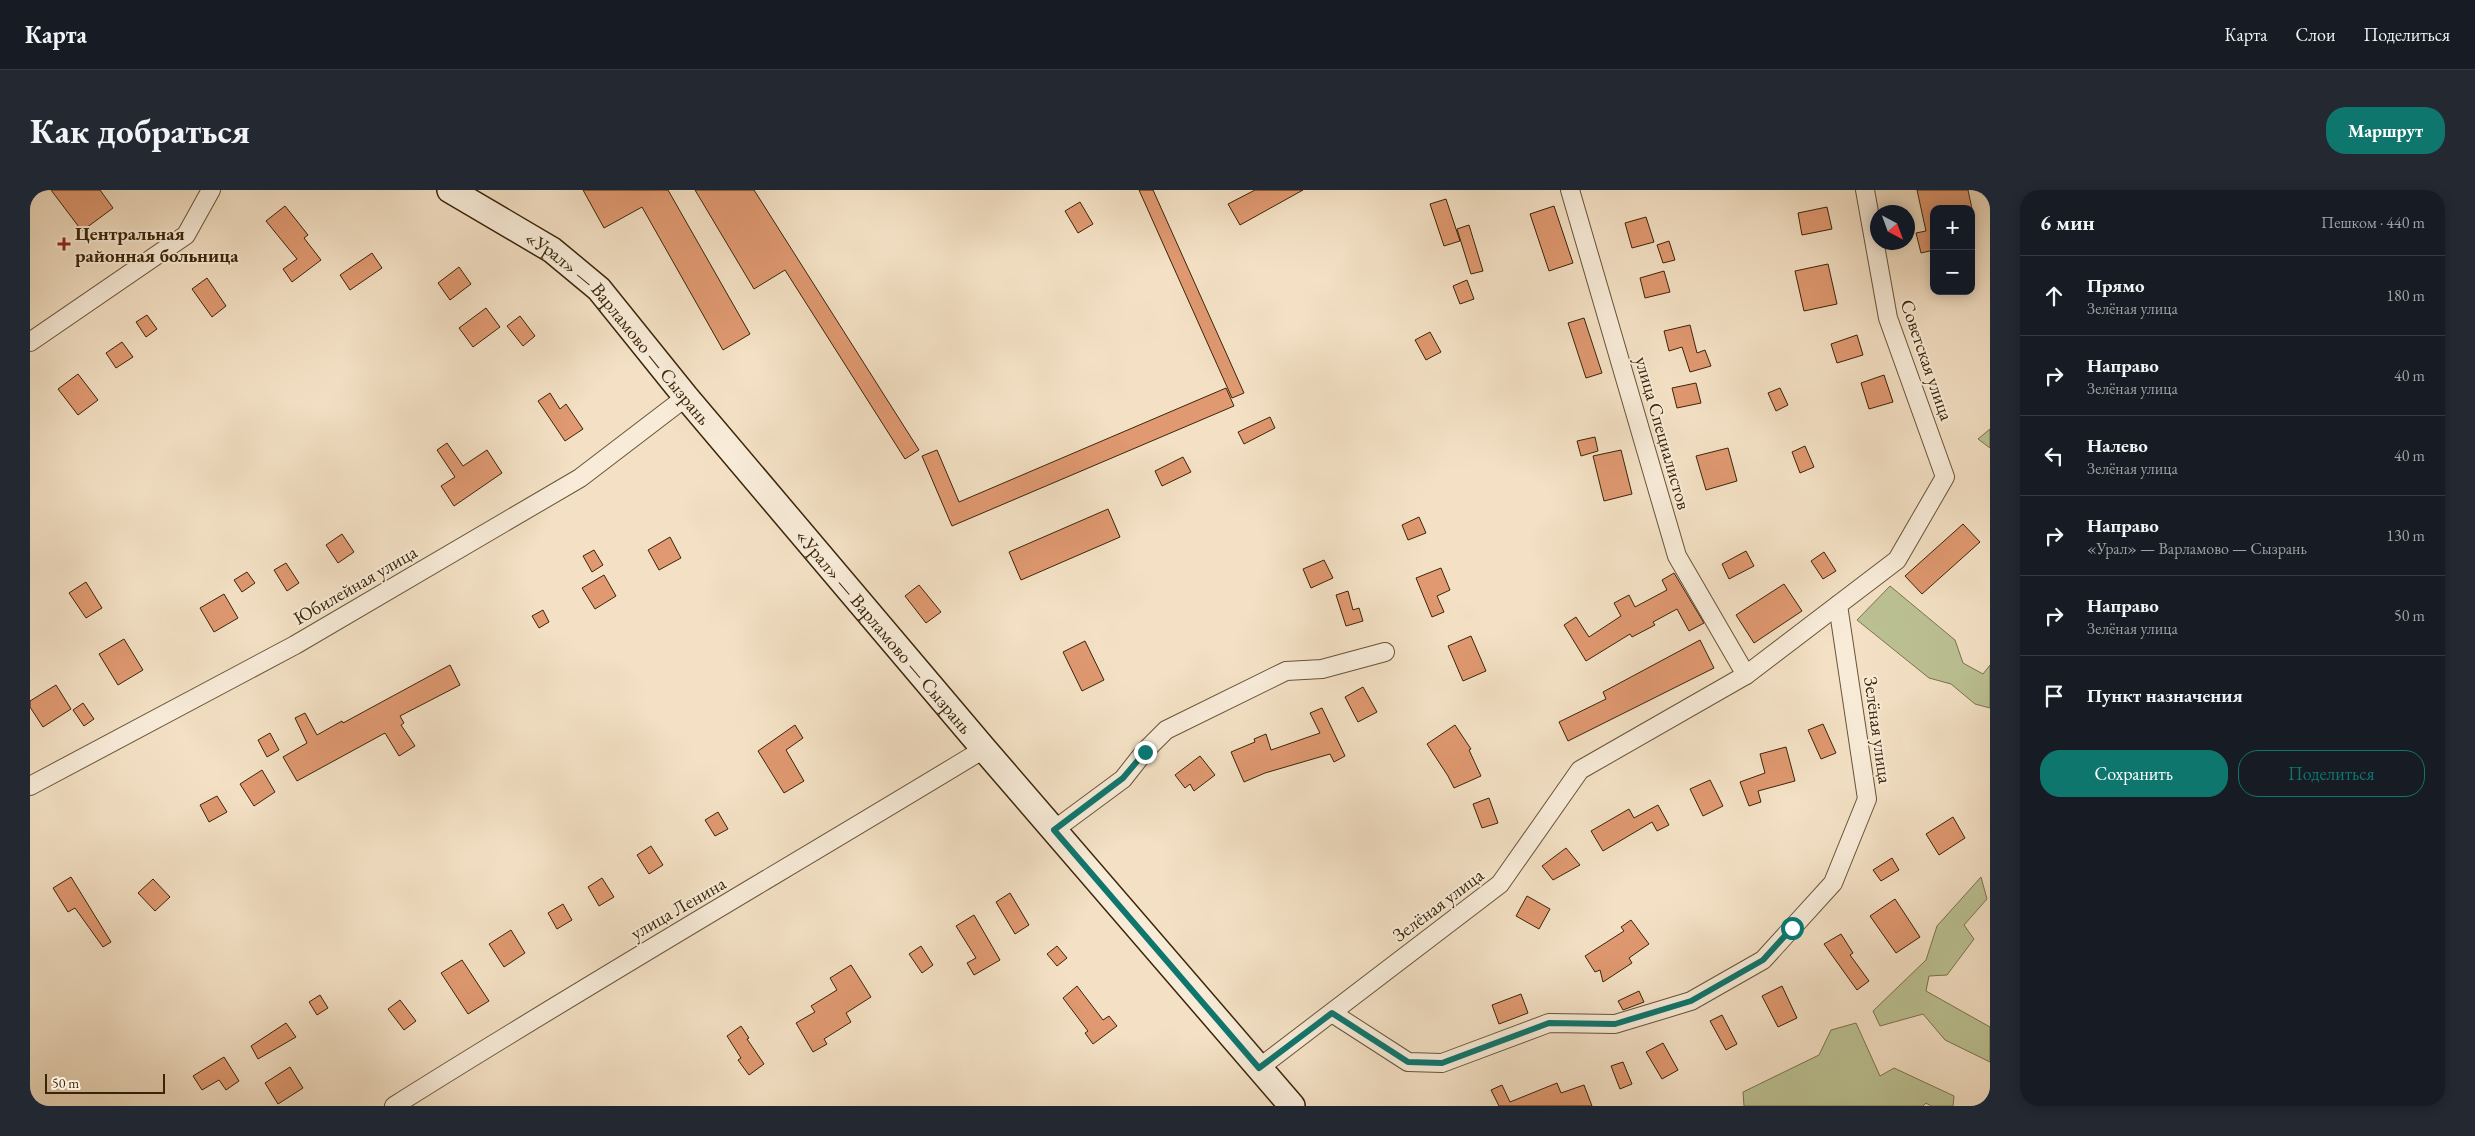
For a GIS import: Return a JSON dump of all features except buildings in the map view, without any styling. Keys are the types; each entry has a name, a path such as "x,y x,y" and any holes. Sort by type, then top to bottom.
{"main road":[{"name":"«Урал» — Варламово — Сызрань","path":"450,190 552,250 599,289 686,397 984,749 1292,1106"}],"street":[{"path":"30,342 186,235 211,190"},
{"name":"улица Специалистов","path":"1570,190 1677,556 1746,675"},
{"name":"Советская улица","path":"1865,190 1888,318 1937,454"},
{"name":"Юбилейная улица","path":"30,786 295,645 572,483 686,397"},
{"name":"Зелёная улица","path":"1259,1068 1500,884 1580,770 1746,675 1897,560 1945,477 1937,454"},
{"name":"Зелёная улица","path":"1332,1013 1408,1062 1442,1063 1549,1023 1615,1024 1691,1001 1763,960 1833,883 1867,799 1838,605"},
{"path":"1054,830 1123,778 1166,730 1286,672 1322,669 1385,652"},
{"name":"улица Ленина","path":"394,1106 543,1012 984,749"}],"green space":[{"path":"1990,429 1990,448 1978,439"},
{"path":"1890,586 1955,640 1963,663 1983,674 1990,665 1990,708 1975,704 1951,684 1929,678 1857,620"},
{"path":"1981,877 1987,899 1964,925 1974,939 1947,975 1929,976 1926,991 1990,1027 1990,1062 1945,1040 1923,1014 1880,1026 1873,1011 1926,960 1937,926"},
{"path":"1856,1023 1880,1076 1894,1068 1954,1096 1953,1106 1931,1106 1926,1103 1923,1106 1744,1106 1743,1092 1819,1055 1831,1030"}],"place":[{"name":"Центральная районная больница","path":"64,244"}],"route":[{"path":"1145,752 1123,778 1054,830 1259,1068 1332,1013 1408,1062 1442,1063 1549,1023 1615,1024 1691,1001 1763,960 1792,928"}]}
